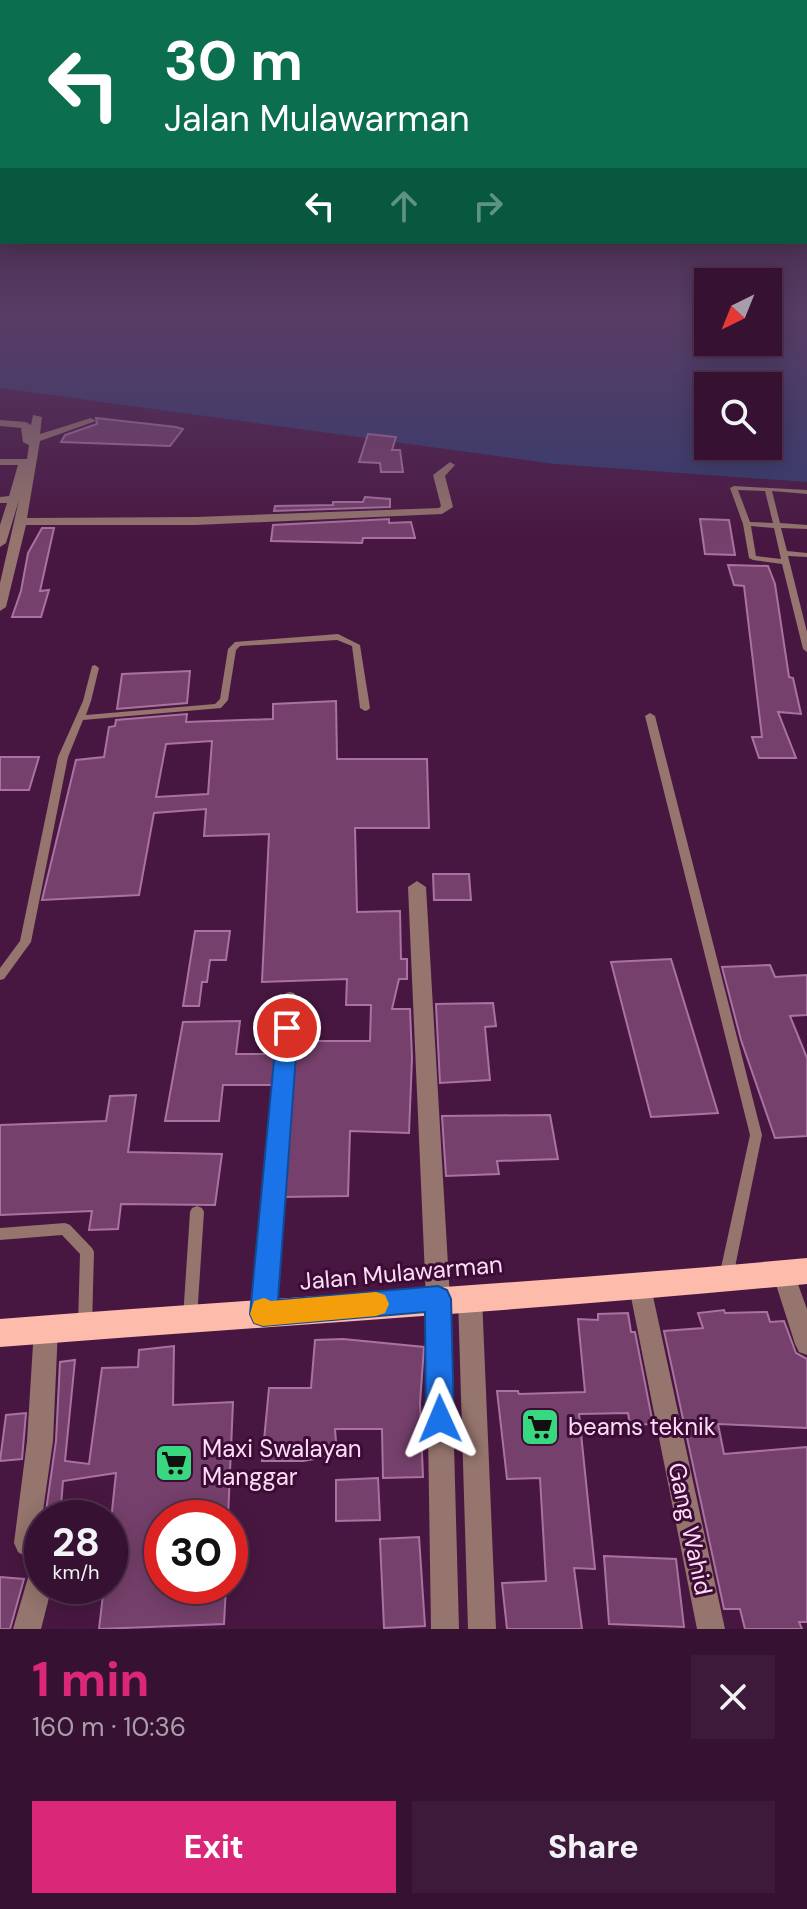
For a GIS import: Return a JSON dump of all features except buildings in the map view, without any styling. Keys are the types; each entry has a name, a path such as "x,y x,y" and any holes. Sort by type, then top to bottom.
{"main road":[{"name":"Jalan Mulawarman","path":"0,1333 438,1299 640,1287 795,1272"}],"street":[{"path":"0,607 23,522 39,438 37,417"},
{"path":"39,438 91,421"},
{"path":"0,423 24,423 28,427 28,450 0,543"},
{"path":"0,462 25,462"},
{"path":"23,522 196,521 442,511 447,507 439,479 450,465"},
{"path":"0,500 14,499"},
{"path":"417,887 438,1299 445,1629"},
{"path":"795,1272 807,1344"},
{"name":"Gang Wahid","path":"640,1287 711,1629"},
{"path":"470,1297 482,1629"},
{"path":"32,1500 40,1441 46,1328"},
{"path":"27,1629 34,1604"}],"lane":[{"path":"807,492 734,488 747,524 753,558 807,555"},
{"path":"768,489 775,525 804,624 807,649"},
{"path":"747,524 807,527"},
{"path":"80,718 218,706 224,700 232,649 238,644 338,637 356,645 365,708"},
{"path":"0,976 25,942 63,757 80,718 95,668"},
{"path":"650,716 756,1135 725,1279"},
{"path":"263,1314 290,996"},
{"path":"190,1320 197,1212"},
{"path":"0,1234 65,1229 75,1237 87,1252 85,1328"}],"water":[{"path":"7,389 694,389 694,460 782,460 782,389 807,389 807,482 555,464"}],"slow traffic":[{"path":"264,1310 263,1314 376,1304"}],"place":[{"name":"beams teknik","path":"540,1427"},
{"name":"Maxi Swalayan Manggar","path":"174,1463"}],"route":[{"path":"287,1028 263,1314 438,1299 440,1419"}]}
